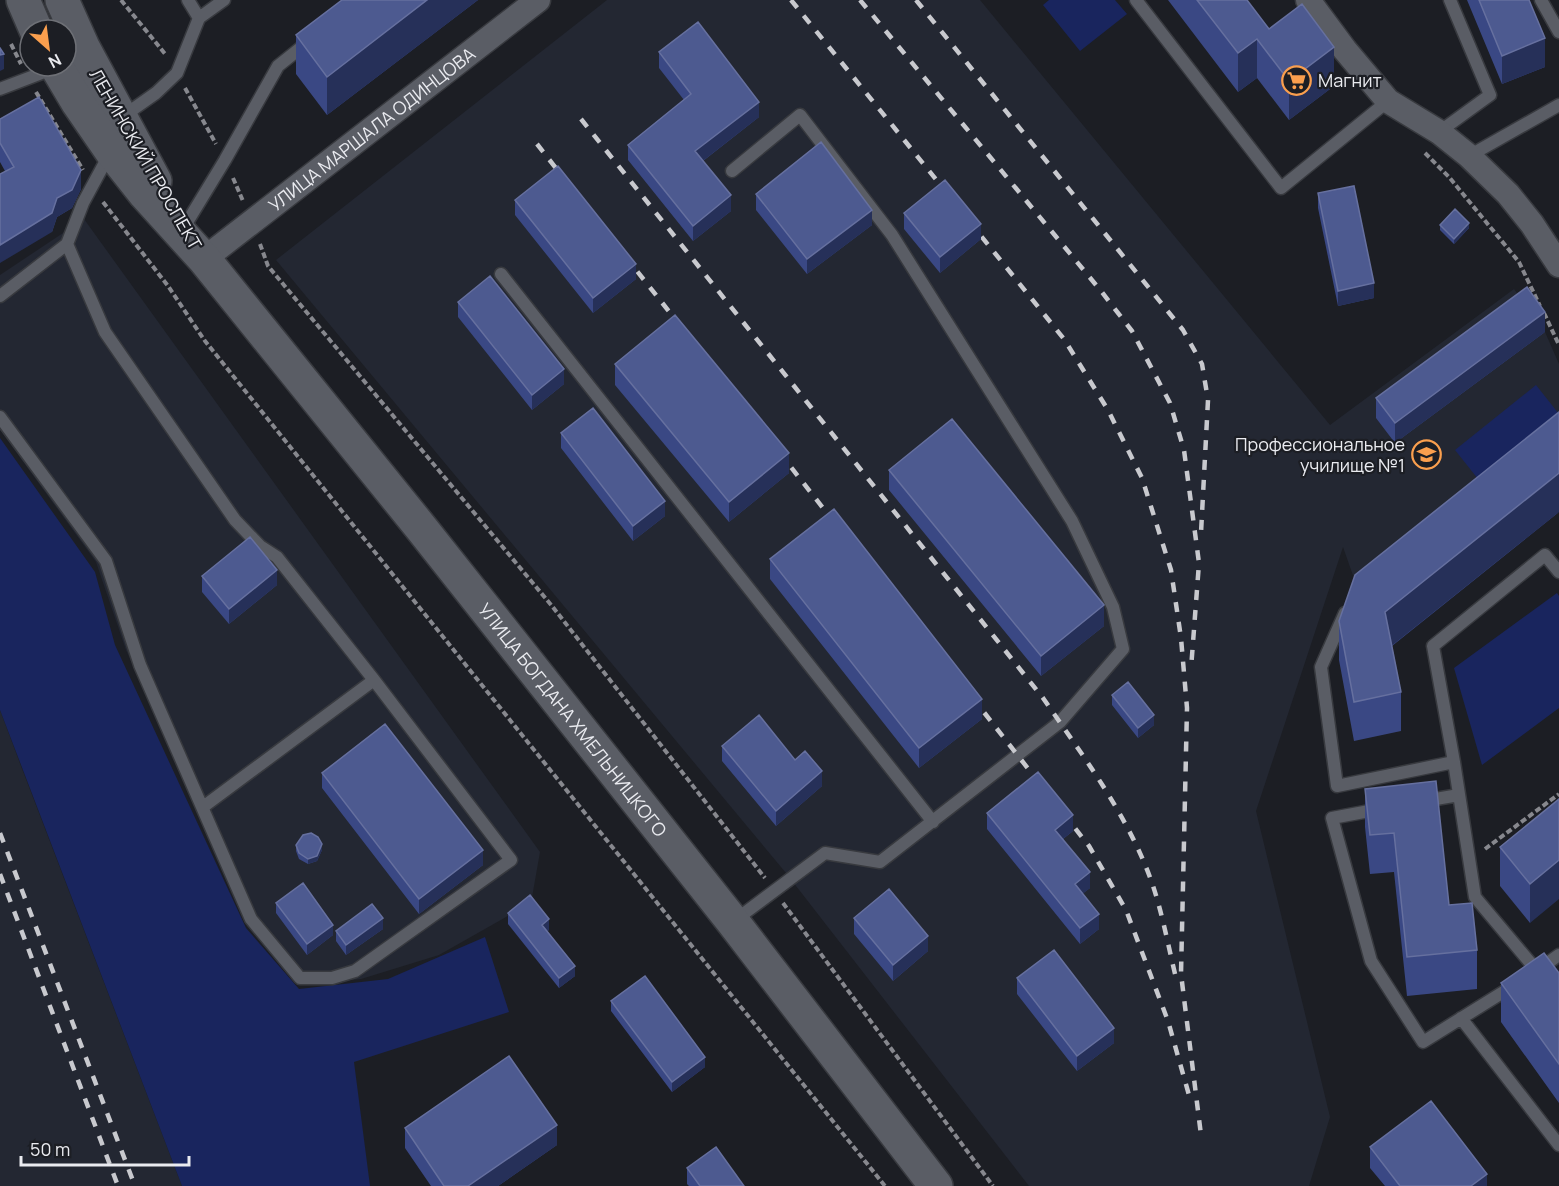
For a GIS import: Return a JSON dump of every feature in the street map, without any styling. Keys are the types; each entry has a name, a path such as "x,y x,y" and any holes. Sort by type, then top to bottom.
{"main road":[{"path":"23,0 23,18"},
{"name":"ЛЕНИНСКИЙ ПРОСПЕКТ","path":"62,0 83,48 109,130 145,194 204,259"},
{"name":"ЛЕНИНСКИЙ ПРОСПЕКТ","path":"54,78 109,130 156,183 204,259"},
{"name":"УЛИЦА БОГДАНА ХМЕЛЬНИЦКОГО","path":"204,259 422,529 733,922 936,1186"}],"street":[{"name":"УЛИЦА МАРШАЛА ОДИНЦОВА","path":"204,259 538,0"},
{"path":"1308,0 1345,50 1388,101 1439,132 1469,156 1508,194 1532,224 1559,265"}],"lane":[{"path":"188,0 199,18"},
{"path":"0,297 67,244 83,203 93,185 109,130 156,93 177,73 199,18 224,0"},
{"path":"1136,0 1281,188 1388,101"},
{"path":"1439,132 1490,95 1450,0"},
{"path":"1541,0 1559,32"},
{"path":"183,228 225,160 278,66 316,36"},
{"path":"0,89 29,78"},
{"path":"1469,156 1559,105"},
{"path":"732,171 800,115 892,235 1072,520 1113,607 1123,649 1060,722 880,862 825,853 733,922"},
{"path":"0,417 106,561 140,665 251,920 300,978 332,978 355,971 510,860 374,680 277,557 260,546 235,520 105,332 67,244"},
{"path":"501,274 933,822"},
{"path":"1559,572 1545,555 1433,646 1475,897 1559,997"},
{"path":"1352,598 1322,667 1336,786 1454,762"},
{"path":"203,807 374,680"},
{"path":"1413,803 1459,795"},
{"path":"1390,807 1332,818 1371,961 1423,1042 1559,955"},
{"path":"1461,1018 1559,1145"}],"path":[{"path":"121,0 169,59 177,73 225,160 268,266 552,606 759,870 993,1186"},
{"path":"50,78 93,185 101,199 168,286 204,341 885,1186"},
{"path":"1419,147 1449,177 1519,262 1559,345"},
{"path":"1469,861 1559,794"}],"shaded area":[{"path":"607,0 980,0 1330,425 1514,289 1545,332 1559,364 1559,423 1356,584 1343,547 1256,811 1330,1117 1309,1186 1029,1186 786,873 276,260"},
{"path":"1049,0 1115,0 1127,14 1080,51 1043,5"},
{"path":"84,219 540,852 531,903 439,955 361,979 301,985 247,924 126,650 96,562 0,430 0,275"},
{"path":"1536,385 1559,414 1482,484 1455,450"},
{"path":"0,438 95,572 115,645 246,928 299,989 388,979 485,937 509,1012 354,1062 370,1186 182,1186 0,710"},
{"path":"1557,593 1559,596 1559,708 1482,765 1454,668"},
{"path":"0,710 21,766 182,1186 0,1186"}],"building":[{"path":"342,0 427,0 327,77 296,35"},
{"path":"1197,0 1247,0 1269,29 1302,4 1334,47 1289,81 1257,39 1238,53"},
{"path":"1479,0 1529,0 1545,38 1502,56"},
{"path":"698,22 759,102 695,151 731,195 693,226 628,145 691,94 659,52"},
{"path":"39,97 81,170 72,190 57,198 52,213 0,245 0,174 14,167 0,143 0,119"},
{"path":"821,142 872,210 807,259 756,194"},
{"path":"558,166 636,264 593,298 515,200"},
{"path":"945,180 981,224 940,257 904,213"},
{"path":"1354,186 1374,283 1338,291 1318,193"},
{"path":"1455,209 1469,223 1454,239 1440,225"},
{"path":"490,276 564,369 532,395 458,302"},
{"path":"1527,287 1545,312 1395,423 1376,398"},
{"path":"675,315 789,453 729,502 615,364"},
{"path":"593,408 665,501 633,526 561,433"},
{"path":"1559,412 1559,473 1385,612 1401,692 1354,702 1339,621 1355,575"},
{"path":"952,419 1104,605 1041,656 889,470"},
{"path":"834,509 982,699 919,748 770,559"},
{"path":"250,537 277,570 229,609 202,576"},
{"path":"1128,682 1154,715 1138,728 1112,695"},
{"path":"759,715 795,760 805,751 822,771 776,811 722,746"},
{"path":"385,724 483,850 419,899 322,773"},
{"path":"1038,772 1073,815 1055,830 1090,872 1075,884 1099,914 1080,928 987,813"},
{"path":"1436,781 1449,905 1472,903 1477,950 1407,957 1394,833 1370,835 1365,789"},
{"path":"1559,799 1559,860 1530,884 1500,847"},
{"path":"311,833 318,837 322,844 317,856 308,859 299,853 296,845 303,835"},
{"path":"303,883 333,925 307,944 276,903"},
{"path":"889,889 928,936 893,965 854,918"},
{"path":"530,895 549,919 542,925 575,966 559,978 508,913"},
{"path":"372,904 383,918 346,945 336,931"},
{"path":"1054,950 1114,1028 1077,1056 1017,978"},
{"path":"1544,953 1559,973 1559,1064 1501,983"},
{"path":"645,976 705,1057 672,1082 611,1001"},
{"path":"509,1056 557,1125 468,1186 444,1186 405,1128"},
{"path":"1431,1101 1487,1174 1471,1186 1400,1186 1370,1147"},
{"path":"716,1147 744,1186 700,1186 687,1168"}],"railway":[{"path":"791,0 951,198"},
{"path":"860,0 1132,331 1170,403 1184,450 1199,563 1191,669"},
{"path":"916,0 1183,330 1202,364 1208,400 1201,533"},
{"path":"581,119 1043,698 1103,786 1130,832 1151,880 1176,978"},
{"path":"537,144 566,181"},
{"path":"969,221 1064,339 1108,410 1142,478 1171,570 1181,638 1187,708 1181,974 1201,1135"},
{"path":"625,256 683,329"},
{"path":"779,452 838,527"},
{"path":"972,697 1044,789"},
{"path":"1063,813 1089,846 1126,910 1168,1021 1189,1095"},
{"path":"0,833 135,1186"},
{"path":"0,874 118,1186"}],"place":[{"name":"Магнит","path":"1297,80"},
{"name":"Профессиональное училище №1","path":"1426,454"}]}
